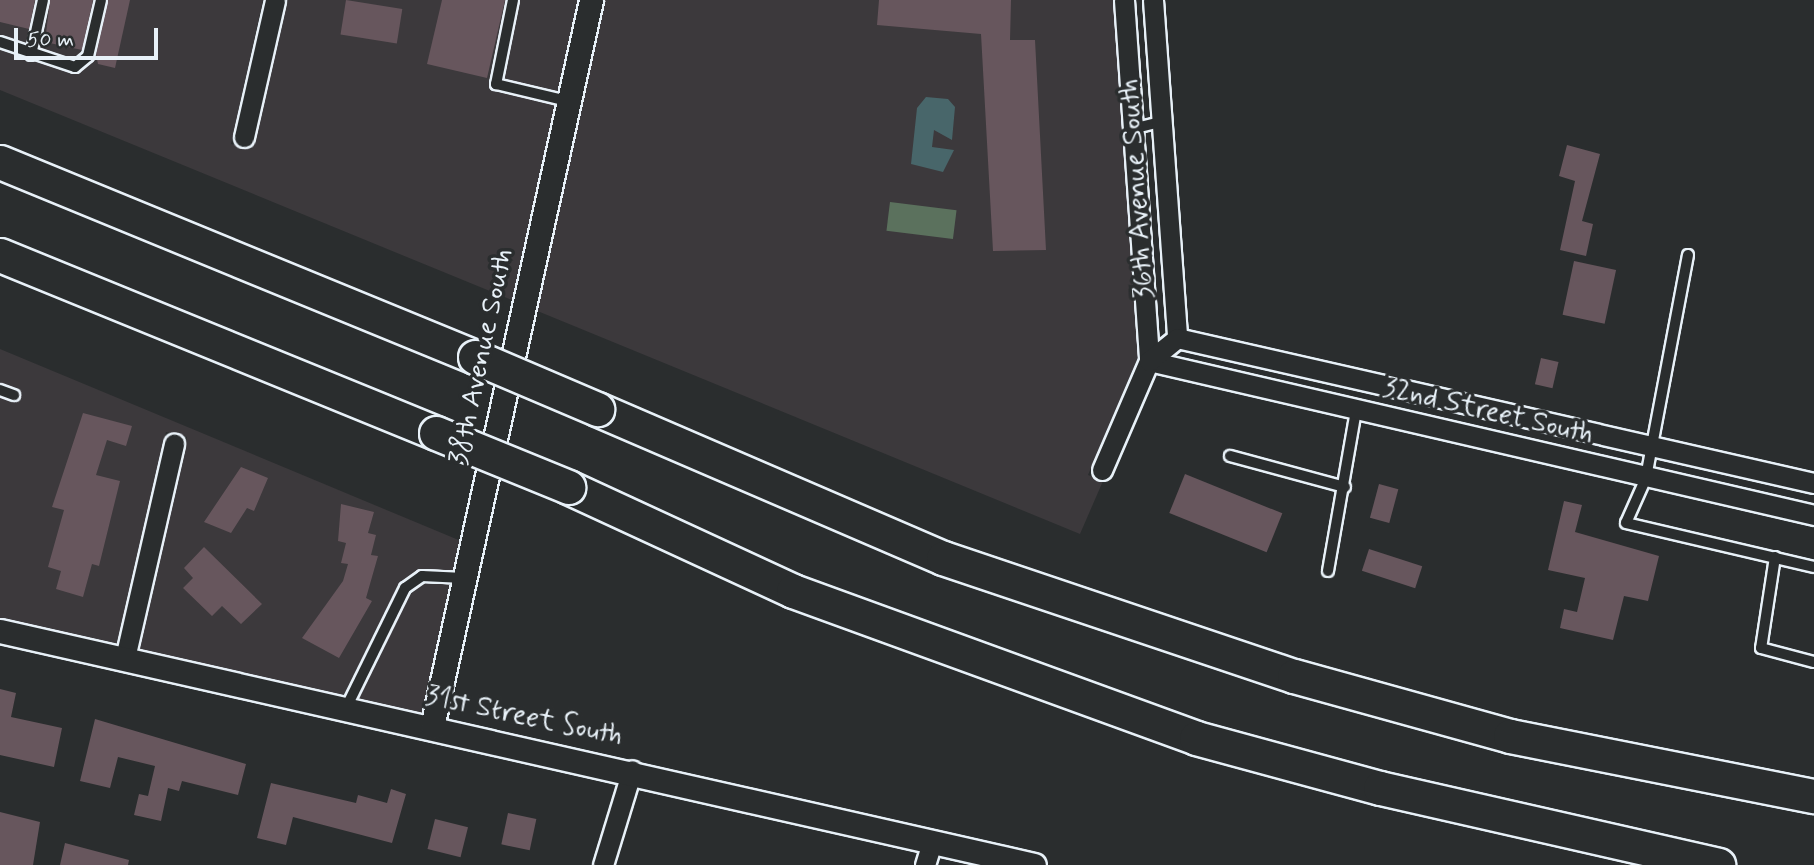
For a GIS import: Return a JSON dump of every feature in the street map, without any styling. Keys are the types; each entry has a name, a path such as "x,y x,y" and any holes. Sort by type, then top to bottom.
{"highway":[{"path":"0,162 475,357 943,558 1214,651 1510,736 1814,796"},
{"path":"0,255 568,487 793,590 1196,738 1380,788 1718,865"}],"street":[{"path":"244,137 275,0"},
{"name":"38th Avenue South","path":"432,727 591,0"},
{"name":"36th Avenue South","path":"1124,0 1149,361"},
{"name":"36th Avenue South","path":"1102,470 1149,361 1177,338 1153,0"},
{"name":"32nd Street South","path":"1177,338 1814,483"},
{"name":"32nd Street South","path":"1149,361 1814,515"},
{"path":"125,658 174,444"},
{"name":"31st Street South","path":"0,631 632,771 1034,865"},
{"path":"603,865 632,771"},
{"path":"925,865 932,842"}],"lane":[{"path":"31,55 43,0"},
{"path":"0,42 31,55 75,67 88,56 101,0"},
{"path":"513,0 496,84 569,101"},
{"path":"1132,129 1161,122"},
{"path":"1688,255 1646,478 1626,523 1814,567"},
{"path":"0,390 14,395"},
{"path":"1328,571 1345,487 1356,410"},
{"path":"1230,456 1345,487"},
{"path":"1775,557 1761,648 1814,662"},
{"path":"346,708 405,588 422,576 464,578"}],"shaded area":[{"path":"0,0 263,0 231,144 252,149 286,0 580,0 514,301 0,90"},
{"path":"603,0 1113,0 1138,357 1088,475 1103,481 1080,534 535,310"},
{"path":"0,349 461,541 423,715 139,651 187,437 166,432 117,646 0,621"}],"green space":[{"path":"890,202 957,210 953,239 886,231"}],"water":[{"path":"926,97 948,99 955,107 952,140 934,130 932,147 954,150 943,172 911,164 917,108"}],"building":[{"path":"0,0 35,0 29,29 0,22"},
{"path":"50,0 93,0 82,50 45,42"},
{"path":"108,0 130,0 115,68 98,64 96,54"},
{"path":"346,0 402,9 397,43 341,35"},
{"path":"442,0 505,0 487,78 427,64"},
{"path":"879,0 1011,0 1010,40 1035,40 1046,250 993,251 981,34 877,25"},
{"path":"1567,145 1600,154 1582,221 1593,224 1586,256 1560,250 1575,181 1559,176"},
{"path":"1574,261 1616,270 1605,324 1563,315"},
{"path":"1541,358 1559,362 1552,388 1535,384"},
{"path":"83,413 132,426 126,446 107,440 96,475 120,481 99,566 92,564 83,597 56,589 61,571 48,567 64,510 52,507"},
{"path":"241,467 268,478 254,511 247,508 231,533 204,522"},
{"path":"1185,474 1282,513 1267,552 1169,513"},
{"path":"1379,484 1398,489 1389,523 1370,518"},
{"path":"1564,501 1582,505 1575,532 1659,556 1648,601 1624,596 1613,640 1560,628 1564,609 1577,612 1585,578 1548,570"},
{"path":"341,504 374,512 368,533 376,535 371,555 378,556 366,598 372,601 339,658 302,638 343,581 348,564 341,563 346,543 338,541"},
{"path":"204,547 262,604 241,624 222,606 212,616 183,588 193,578 184,568"},
{"path":"1369,549 1422,566 1415,588 1362,571"},
{"path":"0,689 16,693 11,717 62,728 54,767 0,755"},
{"path":"95,719 246,764 238,795 182,781 179,791 168,788 161,821 134,815 139,794 148,796 155,766 118,757 110,788 80,781"},
{"path":"271,783 356,803 358,795 387,803 391,789 406,794 392,843 293,817 286,845 257,838"},
{"path":"0,812 40,822 33,865 0,865"},
{"path":"508,813 536,819 530,850 501,844"},
{"path":"435,819 468,827 460,857 428,849"},
{"path":"65,843 129,860 128,865 60,865"}]}
